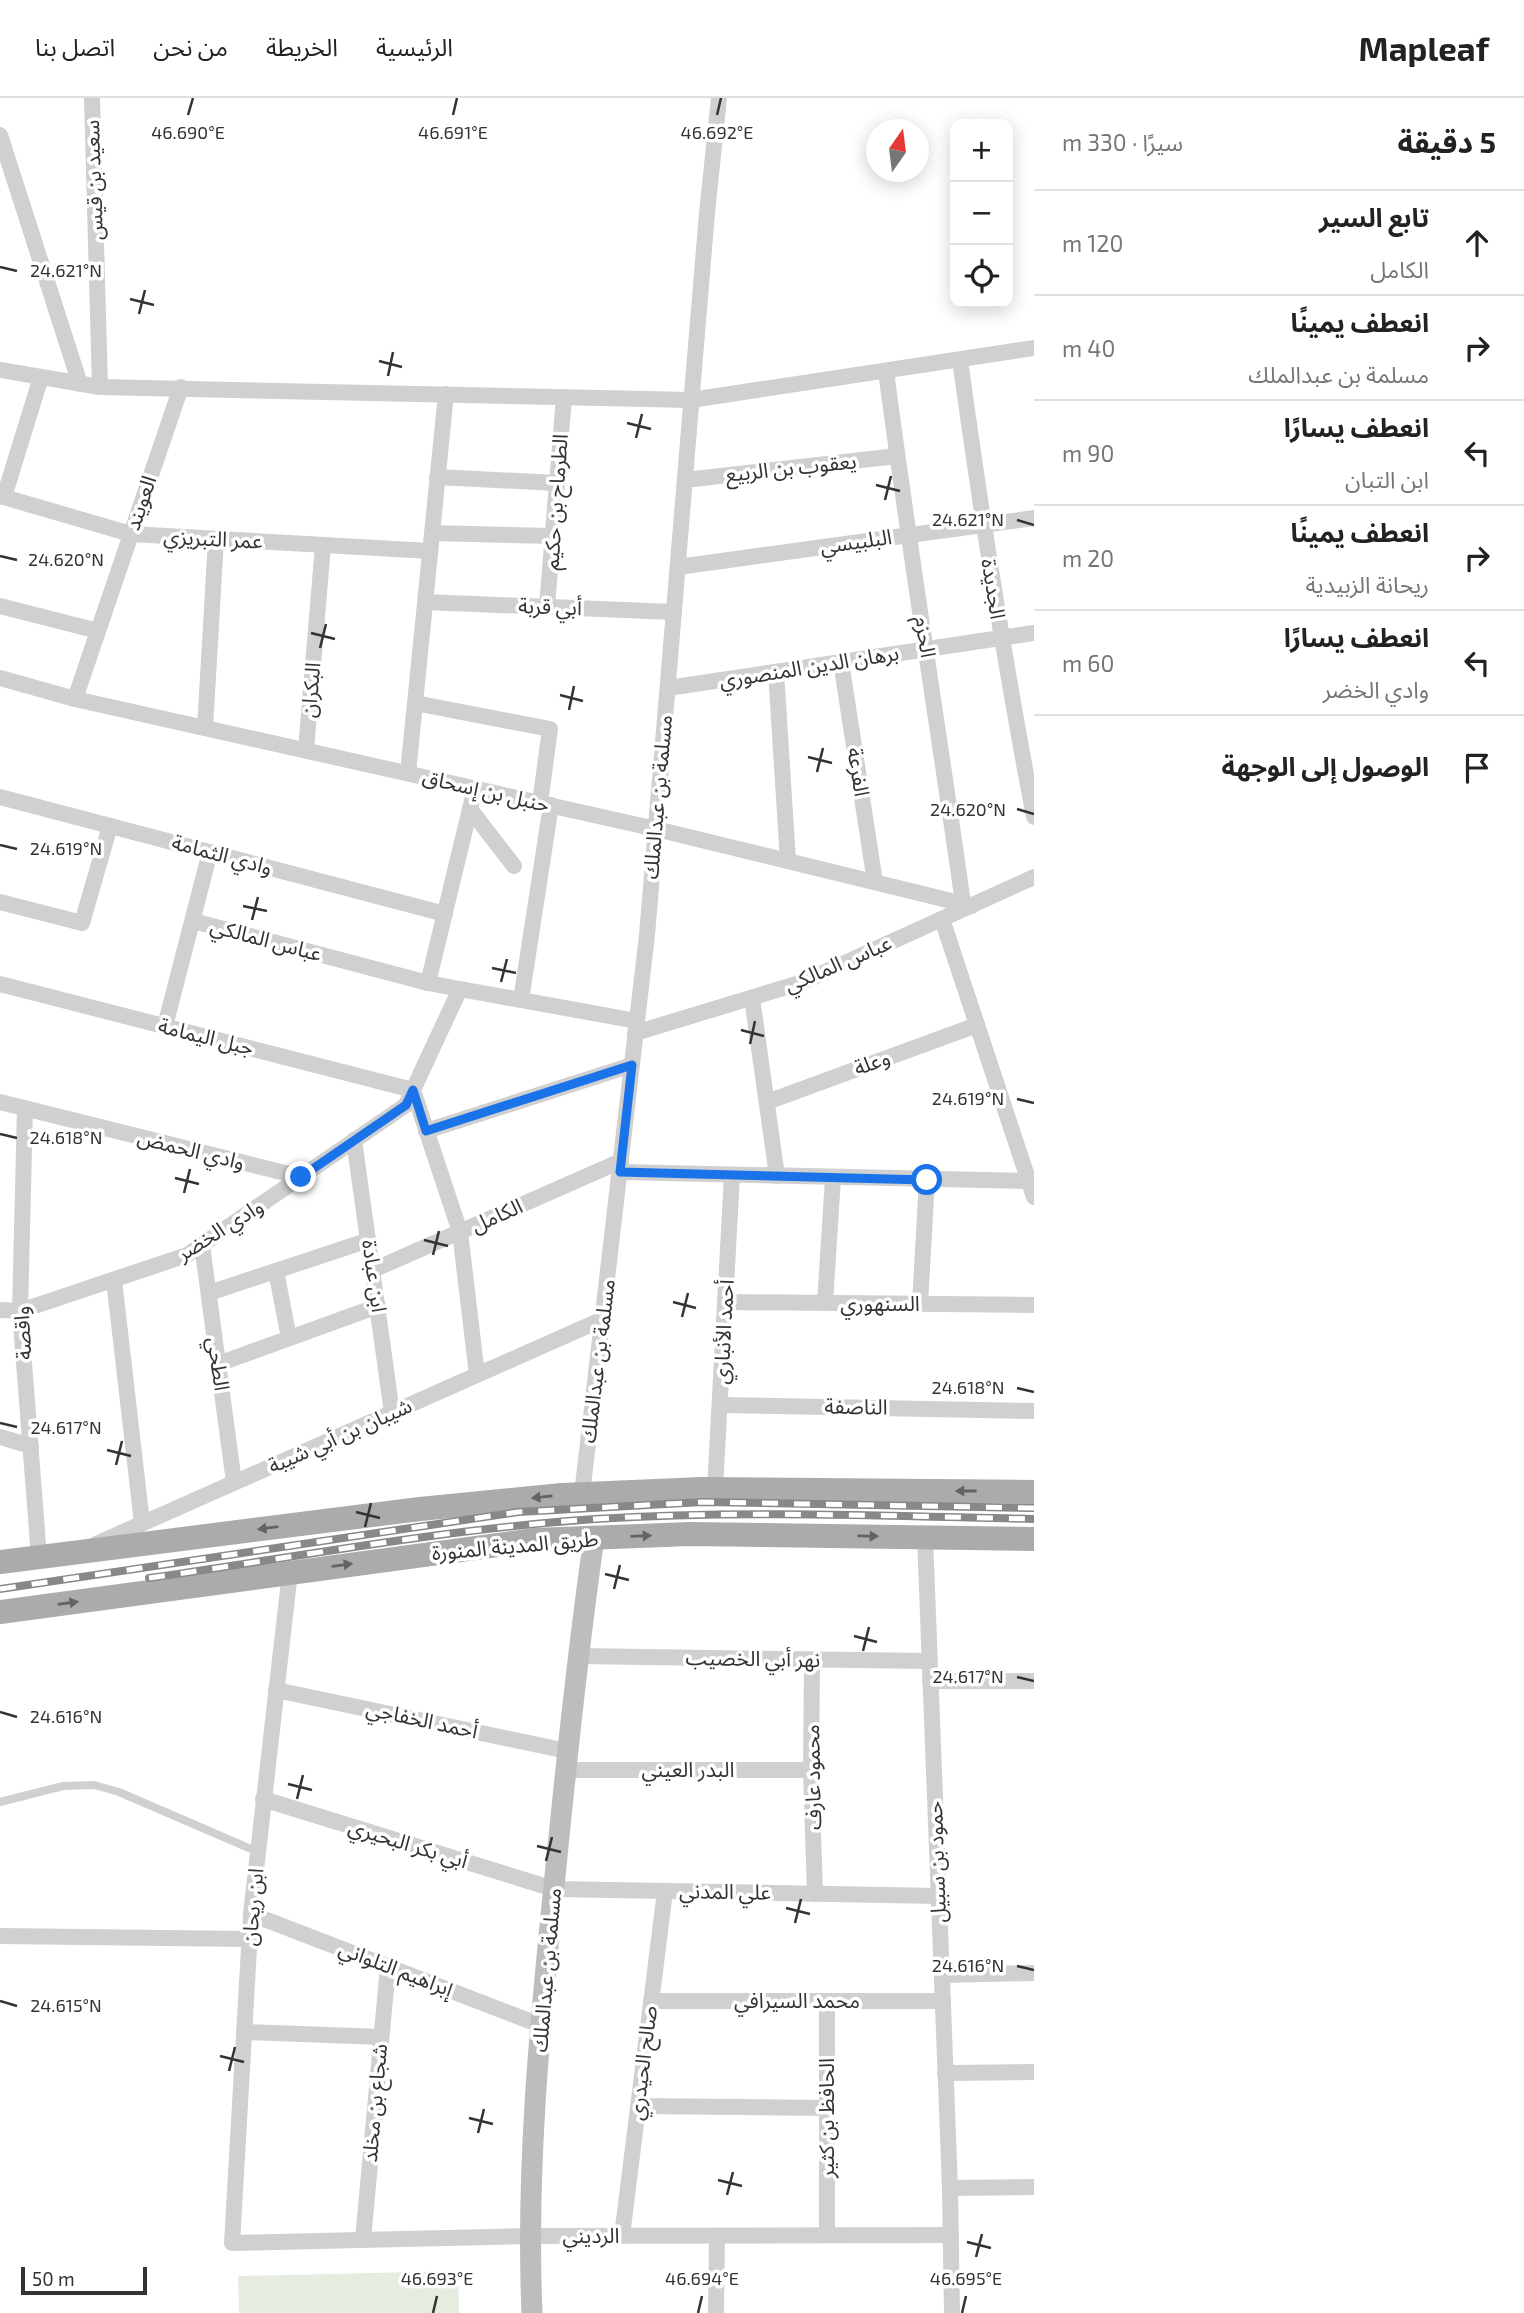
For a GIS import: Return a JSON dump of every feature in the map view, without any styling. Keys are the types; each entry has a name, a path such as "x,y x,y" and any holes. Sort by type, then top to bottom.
{"main road":[{"path":"0,1562 420,1509 582,1494 715,1489 1034,1492"},
{"name":"طريق المدينة المنورة","path":"0,1612 534,1540 690,1534 1034,1539"},
{"name":"مسلمة بن عبدالملك","path":"520,2313 529,2236 540,2025 577,1656 594,1538"},
{"name":"مسلمة بن عبدالملك","path":"529,2236 532,2313"}],"street":[{"name":"سعيد بن قيس","path":"92,98 100,387"},
{"name":"مسلمة بن عبدالملك","path":"582,1494 632,1065 656,829 719,98"},
{"path":"0,135 80,384"},
{"path":"0,370 100,387 691,400 1034,348"},
{"name":"الجديدة","path":"960,359 1000,638 1034,817"},
{"name":"الحزم","path":"886,370 908,535 967,904"},
{"path":"2,496 41,377"},
{"name":"العويند","path":"75,699 181,387"},
{"path":"408,773 446,394"},
{"name":"الطرماح بن حكيم","path":"547,607 564,397"},
{"name":"يعقوب بن الربيع","path":"685,480 897,456"},
{"path":"437,477 557,482"},
{"name":"عمر التبريزي","path":"2,496 131,534 430,551"},
{"name":"البلبيسي","path":"678,567 1034,518"},
{"path":"432,533 553,536"},
{"path":"205,728 216,539"},
{"name":"البكران","path":"306,750 323,545"},
{"name":"أبي قربة","path":"425,602 674,612"},
{"path":"0,606 98,631"},
{"name":"برهان الدين المنصوري","path":"667,688 1034,633"},
{"name":"الفرعة","path":"841,662 875,882"},
{"path":"776,672 788,861"},
{"name":"حنبل بن إسحاق","path":"0,678 75,699 656,829 967,904"},
{"path":"415,703 550,729 546,804 521,1000"},
{"path":"428,983 475,788"},
{"name":"وادي الثمامة","path":"0,797 445,914"},
{"path":"470,808 514,866"},
{"path":"0,902 82,923 110,826"},
{"path":"165,1026 211,852"},
{"name":"عباس المالكي","path":"636,1027 752,998 803,982 942,919 967,904 1034,877"},
{"path":"942,919 1032,1186"},
{"name":"عباس المالكي","path":"193,921 460,989"},
{"name":"جبل اليمامة","path":"0,984 413,1090"},
{"path":"460,989 521,1000 636,1027"},
{"name":"وادي الخضر","path":"0,1310 20,1311 187,1255 406,1105 460,989"},
{"path":"752,998 777,1176"},
{"name":"وعلة","path":"767,1102 977,1025"},
{"path":"426,1131 632,1065"},
{"path":"413,1090 460,1232 477,1375"},
{"name":"وادي الحمض","path":"0,1102 301,1177"},
{"name":"واقصة","path":"25,1108 20,1311 39,1557"},
{"name":"ابن عبادة","path":"354,1140 391,1413"},
{"name":"الكامل","path":"373,1270 620,1167 733,1175 927,1180 1032,1186"},
{"name":"أحمد الأنباري","path":"715,1489 733,1175"},
{"path":"825,1303 833,1178"},
{"path":"920,1304 927,1180"},
{"path":"209,1293 369,1240"},
{"name":"الطحي","path":"202,1245 234,1482"},
{"path":"276,1271 289,1338"},
{"path":"114,1280 142,1523"},
{"name":"السنهوري","path":"725,1303 1034,1305"},
{"path":"218,1364 378,1306"},
{"name":"شيبان بن أبي شيبة","path":"77,1552 603,1319"},
{"name":"الناصفة","path":"720,1405 1034,1411"},
{"path":"0,1437 31,1446"},
{"name":"حمود بن سبيل","path":"925,1537 950,2188 952,2313"},
{"name":"ابن ريحان","path":"232,2243 251,1914 290,1572"},
{"name":"نهر أبي الخصيب","path":"577,1656 929,1661"},
{"name":"محمود عارف","path":"812,1660 811,1770 815,1894"},
{"path":"930,1681 1034,1681"},
{"name":"أحمد الخفاجي","path":"276,1690 566,1760"},
{"name":"البدر العيني","path":"566,1760 811,1770"},
{"name":"أبي بكر البحيري","path":"263,1799 554,1889"},
{"name":"علي المدني","path":"554,1889 939,1896"},
{"name":"صالح الحيدري","path":"622,2236 665,1891"},
{"name":"إبراهيم التلواني","path":"251,1914 540,2025"},
{"path":"0,1936 250,1939"},
{"name":"شجاع بن مخلد","path":"363,2241 388,1966"},
{"path":"942,1975 1034,1973"},
{"name":"محمد السيرافي","path":"651,2001 943,2001"},
{"name":"الحافظ بن كثير","path":"827,2001 827,2235"},
{"path":"244,2032 382,2037"},
{"path":"945,2073 1034,2072"},
{"path":"638,2106 827,2108"},
{"path":"950,2188 1034,2187"},
{"name":"الرديني","path":"232,2243 529,2236 951,2235"},
{"path":"716,2313 717,2236"}],"lane":[{"path":"0,1802 63,1786 94,1786 118,1792 257,1852"}],"shaded area":[{"path":"458,2271 459,2313 239,2313 238,2276"}],"railway":[{"path":"0,1589 518,1512 703,1502 1034,1508"},
{"path":"149,1578 483,1529 595,1519 760,1514 1034,1519"}],"route":[{"path":"301,1177 406,1105 413,1090 426,1131 632,1065 620,1172 927,1180"}]}
